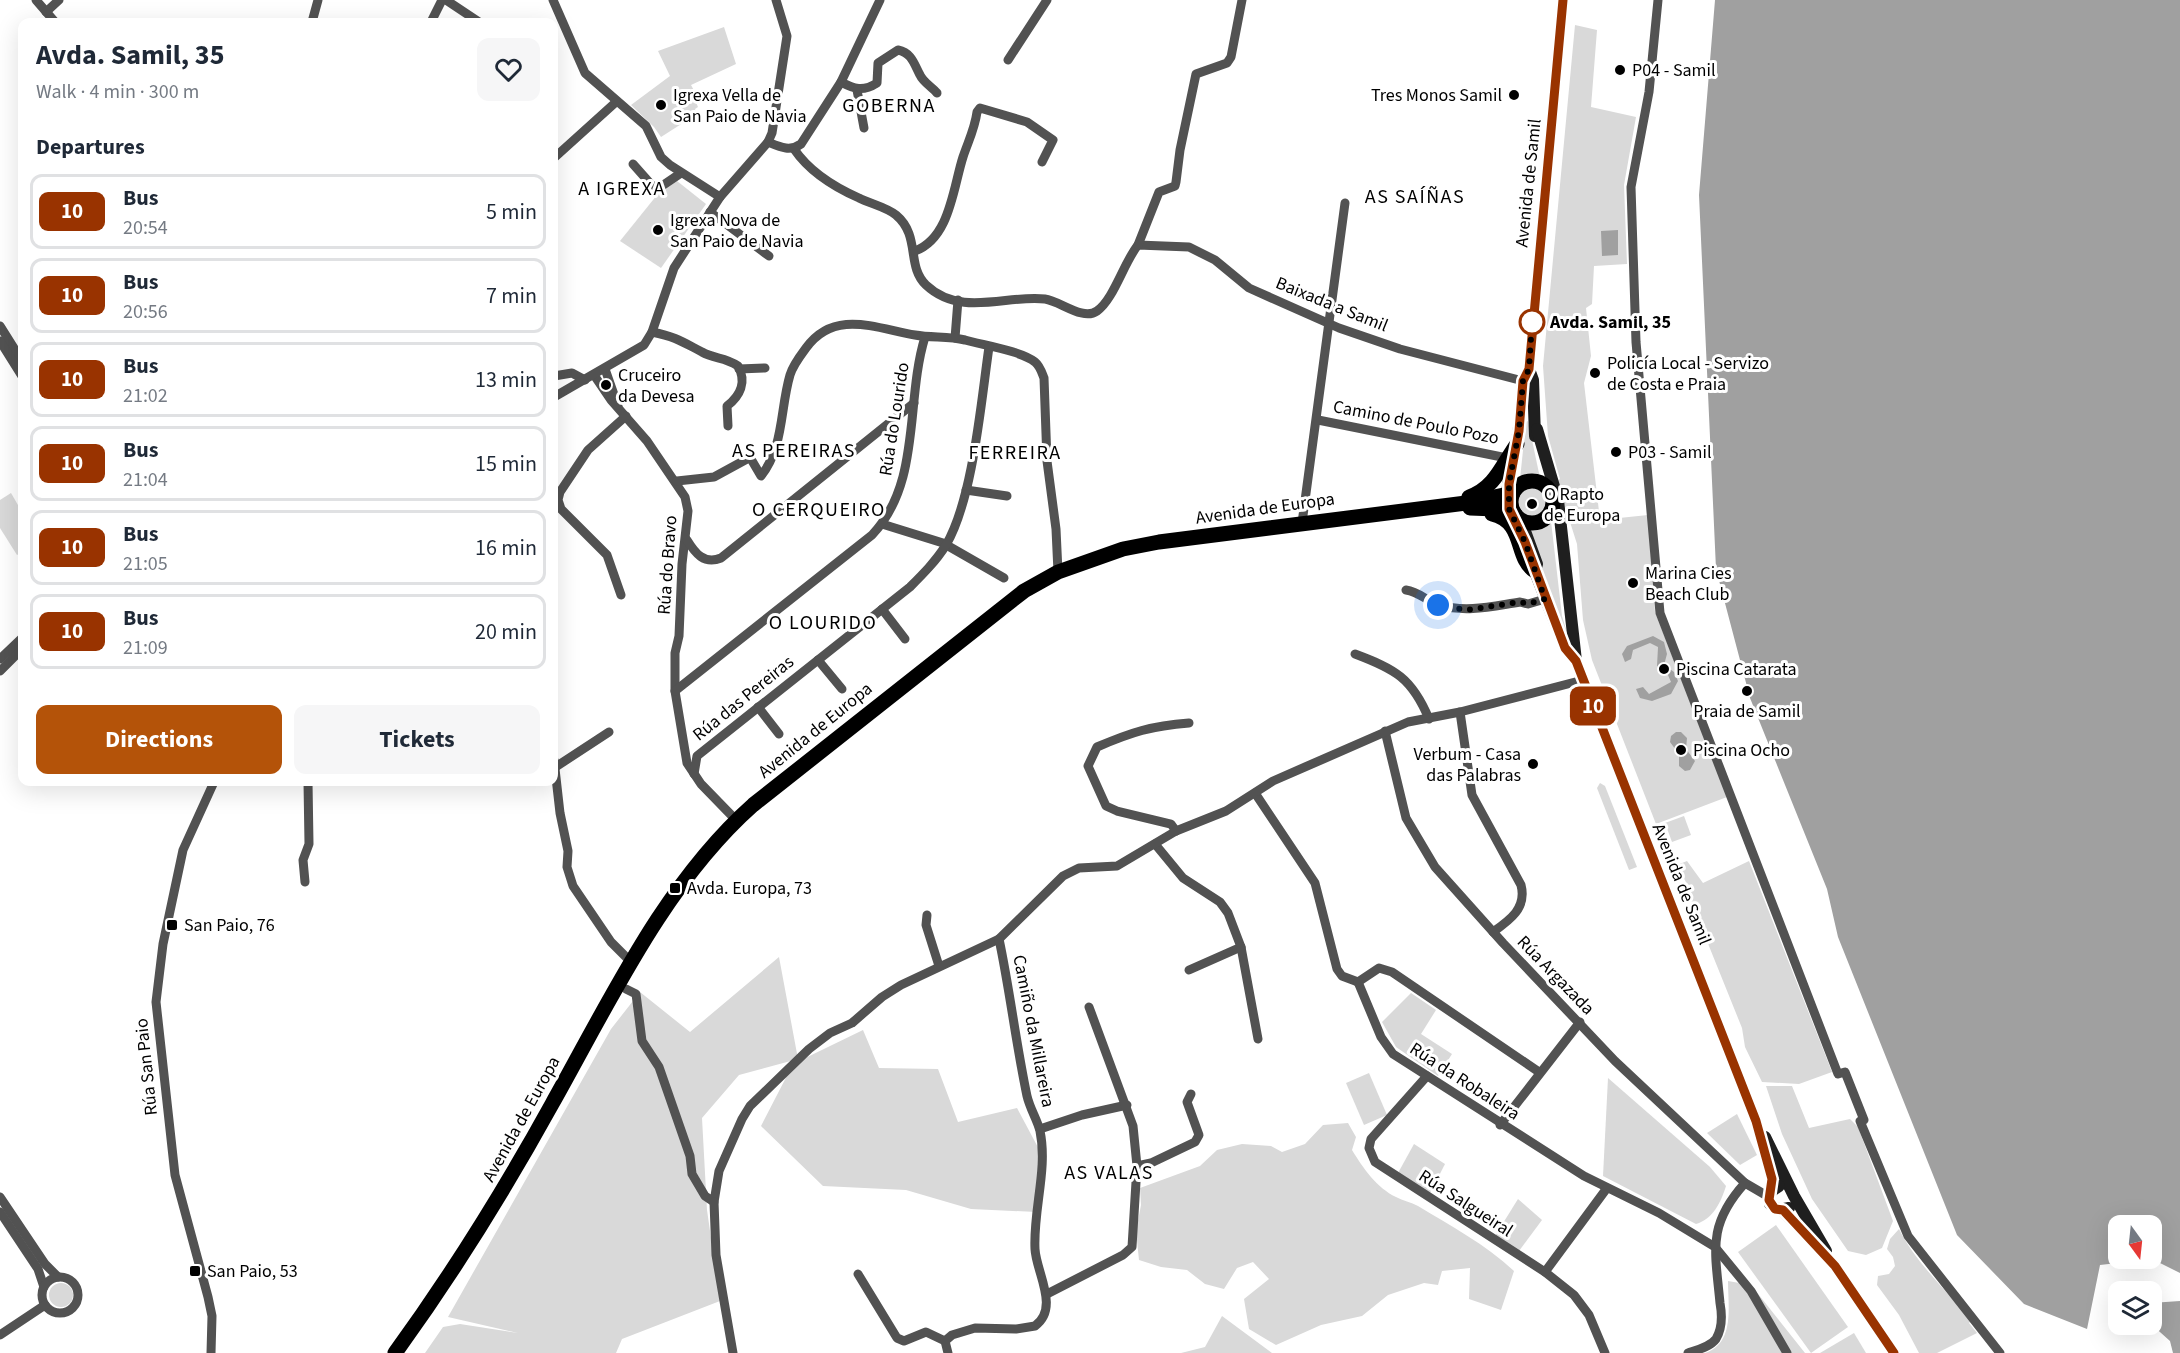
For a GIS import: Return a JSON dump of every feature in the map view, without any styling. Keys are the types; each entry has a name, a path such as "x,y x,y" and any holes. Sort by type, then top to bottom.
{"main road":[{"path":"1426,511 1479,494 1493,483 1517,444"},
{"path":"1534,481 1550,490 1553,507 1549,516 1540,522 1530,524 1515,516 1511,506 1513,491 1524,482 1534,481"},
{"name":"Avenida de Europa","path":"405,1353 443,1301 506,1204 627,989 685,896 740,830 843,743 1002,617 1041,591 1086,569 1127,557 1426,511 1513,491"},
{"name":"Avenida de Europa","path":"395,1353 460,1261 489,1215 664,910 736,820 1024,591 1058,572 1123,549 1302,523 1426,511 1481,507 1515,516"},
{"path":"1426,511 1477,512 1500,516 1515,532 1529,567 1535,571"}],"street":[{"path":"36,0 51,18"},
{"path":"46,12 59,0"},
{"path":"313,18 318,0"},
{"path":"433,18 442,0"},
{"path":"447,0 472,18"},
{"path":"553,0 585,74 646,126 661,156 681,173 720,196"},
{"path":"558,395 636,351 652,332 669,278 720,196 768,142 787,36 776,0"},
{"path":"794,149 801,144 841,82 880,0"},
{"path":"1008,60 1047,0"},
{"path":"768,142 794,149 814,172 852,195 894,213 906,226 915,250 915,265 924,282 937,293 958,300 995,304 1046,299 1082,313 1092,313 1102,305 1138,245 1159,192 1175,186 1196,74 1227,63 1232,57 1242,0"},
{"name":"Avenida de Samil","path":"1513,491 1513,455 1517,444 1523,381 1529,369 1563,0"},
{"path":"1658,0 1649,92 1631,187 1636,342 1660,613 1838,1074 1845,1072 1864,1120 1860,1121 1899,1219 1912,1242 2000,1353"},
{"path":"841,82 856,90 877,83 878,63 898,50 908,55 916,65 920,76 937,93"},
{"path":"856,90 864,128"},
{"path":"558,154 616,102"},
{"path":"915,250 923,248 940,229 959,178 977,112 981,108 1027,122 1053,140 1042,162"},
{"path":"633,164 656,190 681,173"},
{"path":"1302,523 1318,420 1345,203"},
{"path":"710,212 769,256"},
{"name":"Baixada a Samil","path":"1138,245 1172,246 1195,250 1215,260 1249,288 1330,324 1401,349 1523,381"},
{"path":"955,338 958,300"},
{"path":"676,481 714,477 747,459 751,459 761,476 768,467 775,449 790,374 820,331 832,325 849,324 925,337 955,338 1035,362 1044,378 1047,461 1056,529 1058,572"},
{"path":"0,326 18,355"},
{"path":"652,332 676,337 701,352 730,361 739,369 741,389 727,406 728,426"},
{"name":"Rúa do Lourido","path":"675,691 882,525 898,496 925,337"},
{"path":"0,341 18,370"},
{"name":"Rúa das Pereiras","path":"697,756 922,575 946,544 966,490 989,347"},
{"path":"739,369 765,368"},
{"name":"Rúa do Bravo","path":"605,369 618,406"},
{"name":"Avenida de Samil","path":"1529,369 1533,380 1537,429 1558,500 1561,532"},
{"path":"558,375 572,373 585,380"},
{"name":"Rúa do Bravo","path":"594,375 676,481 687,503 687,540 682,564 679,636 675,653 675,691 687,763 694,774 736,820"},
{"path":"687,540 700,557 711,561 721,558 914,404"},
{"path":"621,595 607,555 561,509 558,500 560,492 588,450 626,416"},
{"name":"Camino de Poulo Pozo","path":"1318,420 1507,458"},
{"name":"Avenida de Samil","path":"1537,429 1535,436 1550,490"},
{"path":"966,490 1007,496"},
{"name":"Avenida de Samil","path":"1553,507 1561,532 1576,661 1756,1121 1792,1193 1830,1261 1894,1353"},
{"name":"Avenida de Samil","path":"1515,516 1565,648 1576,661"},
{"path":"882,525 946,544 1005,578"},
{"path":"682,564 700,557"},
{"path":"1406,590 1418,592 1438,605 1467,610 1520,602 1528,604 1545,599"},
{"path":"882,609 905,639"},
{"path":"0,659 18,642"},
{"path":"0,671 18,654"},
{"path":"1355,654 1397,672 1417,693 1429,718"},
{"path":"818,660 842,689"},
{"path":"733,1353 716,1255 714,1202 719,1171 750,1106 809,1049 830,1033 852,1023 891,991 999,939 1064,876 1078,868 1117,866 1176,831 1226,811 1274,781 1408,722 1460,712 1583,680"},
{"path":"758,707 779,734"},
{"path":"1460,712 1472,795 1521,885 1523,894 1522,905 1513,916 1493,932"},
{"path":"1176,831 1171,824 1117,811 1106,806 1088,766 1097,747 1129,732 1152,726 1189,723"},
{"name":"Rúa Argazada","path":"1385,731 1400,799 1423,851 1493,932 1618,1064 1745,1183 1770,1193"},
{"path":"558,762 609,732"},
{"path":"685,748 691,756 697,756 694,774"},
{"name":"Rúa San Paio","path":"211,1353 212,1316 175,1175 156,1002 163,944 183,850 212,786"},
{"path":"305,882 303,860 309,844 308,786"},
{"path":"557,786 568,852 567,867 573,886 611,942 632,963"},
{"path":"1255,793 1315,883 1337,969 1342,976 1358,982 1378,968 1392,972 1539,1072"},
{"path":"1155,844 1183,878 1220,902 1228,913 1241,947 1258,1039"},
{"path":"927,915 926,925 939,966"},
{"name":"Camiño da Millareira","path":"999,939 1028,1098 1040,1129 1041,1175 1034,1237 1036,1261 1047,1294"},
{"path":"1189,970 1241,947"},
{"name":"Rúa da Robaleira","path":"1358,982 1386,1047 1500,1125 1606,1188 1659,1213 1715,1247 1751,1291 1787,1353"},
{"path":"627,989 636,994 642,1041 659,1067 690,1156 692,1174 705,1196 714,1202"},
{"path":"945,1341 952,1335 975,1328 1016,1329 1035,1326 1042,1316 1047,1294 1123,1255 1132,1246 1137,1166 1133,1126 1089,1007"},
{"path":"1500,1125 1580,1022"},
{"name":"Rúa Salgueiral","path":"1426,1076 1371,1139 1370,1148 1375,1162 1545,1272 1584,1305 1605,1353"},
{"path":"1137,1166 1151,1163 1195,1142 1199,1135 1187,1102 1191,1094"},
{"name":"Camiño da Millareira","path":"1040,1129 1082,1115 1127,1105"},
{"name":"Avenida de Samil","path":"1756,1121 1772,1179 1770,1193"},
{"path":"1688,1353 1709,1346 1719,1332 1721,1308 1715,1247 1723,1211 1745,1183"},
{"path":"1783,1185 1792,1193 1792,1204 1783,1210 1772,1207 1770,1193 1783,1185"},
{"path":"1545,1272 1606,1188"},
{"path":"0,1197 45,1264 58,1277 74,1284 78,1293 76,1304 70,1311 61,1314 54,1313 45,1305 42,1296 44,1287 38,1269 0,1212"},
{"name":"Avenida de Samil","path":"1783,1210 1830,1261"},
{"path":"858,1274 897,1338 904,1341 926,1332 945,1341"},
{"path":"44,1287 58,1277"},
{"path":"0,1335 45,1305"},
{"path":"945,1341 948,1353"}],"shaded area":[{"path":"1715,0 2180,0 2180,1273 2162,1264 2162,1215 2108,1215 2108,1264 2100,1265 2087,1329 2024,1304 1957,1235 1838,937 1827,889 1750,698 1716,569 1699,195"},
{"path":"1575,25 1597,30 1591,107 1636,117 1624,185 1627,264 1594,266 1592,304 1586,308 1591,356 1584,383 1600,520 1648,515 1655,612 1727,797 1656,824 1592,660 1583,620 1577,544 1557,481 1560,479 1548,436 1543,366"},
{"path":"724,27 736,64 691,85 698,98 695,100 698,107 695,109 697,114 661,137 631,105 670,76 658,51"},
{"path":"677,181 706,204 661,268 620,241 657,195"},
{"path":"1618,230 1618,255 1602,256 1601,231"},
{"path":"1528,421 1540,478 1520,479 1526,422"},
{"path":"1532,488 1538,489 1546,497 1546,509 1538,517 1532,518 1526,517 1518,509 1517,503 1518,497 1526,489"},
{"path":"11,493 18,505 17,555 0,528 0,500"},
{"path":"1551,521 1562,616 1574,655 1526,528 1538,528"},
{"name":"Piscina Catarata","path":"1653,636 1664,642 1667,654 1664,665 1674,672 1678,681 1671,694 1652,701 1640,698 1636,689 1643,687 1649,694 1671,682 1668,675 1657,666 1658,647 1650,643 1633,650 1631,659 1625,662 1622,654 1627,646"},
{"name":"Piscina Ocho","path":"1676,732 1681,732 1687,738 1686,749 1695,761 1690,770 1685,771 1679,766 1679,754 1670,742 1671,736"},
{"path":"1600,783 1605,786 1637,867 1629,870 1597,788"},
{"path":"1684,816 1691,835 1672,842 1665,823"},
{"path":"1687,861 1703,883 1749,861 1832,1072 1799,1084 1762,1082 1745,1047 1742,1028 1688,894 1689,888 1677,865"},
{"path":"779,957 798,1059 739,1075 702,1118 707,1210 720,1301 622,1339 616,1353 425,1353 443,1327 460,1324 518,1333 448,1317 611,1029 640,992 690,1032"},
{"path":"1411,993 1436,1010 1421,1034 1452,1054 1438,1076 1396,1047 1382,1022"},
{"path":"863,1030 879,1068 938,1069 958,1122 1017,1108 1041,1153 1037,1212 971,1209 906,1190 823,1186 761,1126 793,1064"},
{"path":"1369,1073 1387,1115 1364,1125 1346,1083"},
{"path":"1608,1078 1710,1167 1726,1186 1719,1204 1702,1222 1696,1224 1603,1176"},
{"path":"1766,1086 1792,1086 1809,1128 1850,1119 1858,1127 1893,1221 1882,1248 1866,1255 1848,1251 1812,1199 1782,1134"},
{"path":"1737,1114 1757,1155 1740,1165 1707,1133"},
{"path":"1348,1123 1356,1137 1352,1150 1377,1183 1389,1193 1418,1206 1468,1236 1514,1271 1501,1310 1469,1299 1470,1268 1442,1271 1438,1285 1424,1283 1388,1295 1362,1316 1321,1325 1276,1345 1249,1329 1244,1299 1269,1279 1253,1262 1237,1268 1224,1289 1205,1284 1187,1270 1161,1267 1139,1260 1136,1231 1141,1205 1140,1188 1200,1166 1217,1150 1242,1144 1271,1146 1282,1152 1305,1144 1323,1125"},
{"path":"1414,1144 1445,1164 1430,1193 1398,1173"},
{"path":"1518,1199 1542,1220 1519,1251 1495,1236"},
{"path":"1776,1225 1848,1327 1811,1353 1738,1252"},
{"path":"1899,1229 1914,1254 1971,1321 1969,1323 1977,1333 1937,1353 1919,1353 1899,1315 1877,1285 1878,1276 1889,1274 1895,1266 1893,1257 1887,1249 1890,1239"},
{"path":"1728,1281 1751,1285 1805,1353 1705,1353 1715,1348 1725,1333 1729,1313"},
{"path":"61,1283 70,1286 73,1295 70,1304 61,1307 52,1304 49,1295 52,1286"},
{"path":"2180,1301 2180,1353 2173,1353 2170,1341 2162,1334 2162,1302"},
{"path":"1222,1316 1272,1353 1181,1353 1205,1347"},
{"path":"1854,1333 1866,1353 1820,1353"}],"bus line":[{"name":"10","path":"1563,0 1529,369 1523,381 1519,431 1509,484 1509,509 1525,542 1565,648 1576,661 1756,1121 1772,1179 1770,1204 1775,1209 1783,1210 1830,1261 1879,1328 1894,1353"}],"place":[{"name":"P04 - Samil","path":"1620,70"},
{"name":"Tres Monos Samil","path":"1514,95"},
{"name":"Igrexa Vella de San Paio de Navia","path":"661,105"},
{"name":"Igrexa Nova de San Paio de Navia","path":"658,230"},
{"name":"Avda. Samil, 35","path":"1532,322"},
{"name":"Policía Local - Servizo de Costa e Praia","path":"1595,373"},
{"name":"Cruceiro da Devesa","path":"606,385"},
{"name":"P03 - Samil","path":"1616,452"},
{"name":"O Rapto de Europa","path":"1532,504"},
{"name":"Marina Cies Beach Club","path":"1633,583"},
{"name":"Piscina Catarata","path":"1664,669"},
{"name":"Praia de Samil","path":"1747,691"},
{"name":"Piscina Ocho","path":"1681,750"},
{"name":"Verbum - Casa das Palabras","path":"1533,764"},
{"name":"Avda. Europa, 73","path":"675,888"},
{"name":"San Paio, 76","path":"172,925"},
{"name":"San Paio, 53","path":"195,1271"}],"district":[{"name":"GOBERNA","path":"889,105"},
{"name":"A IGREXA","path":"622,188"},
{"name":"AS SAÍÑAS","path":"1415,196"},
{"name":"AS PEREIRAS","path":"794,450"},
{"name":"FERREIRA","path":"1015,452"},
{"name":"O CERQUEIRO","path":"819,509"},
{"name":"O LOURIDO","path":"823,622"},
{"name":"AS VALAS","path":"1109,1172"}],"route":[{"path":"1438,605 1467,610 1520,602 1528,604 1545,599 1525,542 1510,513 1508,503 1513,455 1519,431 1523,381 1529,369 1532,322"}]}
